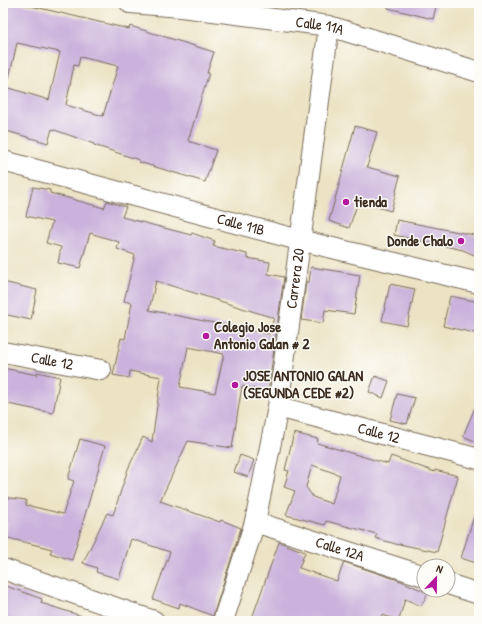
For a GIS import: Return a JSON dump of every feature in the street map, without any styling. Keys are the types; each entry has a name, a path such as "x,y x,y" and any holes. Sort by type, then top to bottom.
{"street":[{"name":"Calle 11A","path":"130,3 182,5 329,26 479,72"},
{"name":"Carrera 20","path":"223,621 255,522 278,407 299,240 329,26"},
{"name":"Calle 11B","path":"3,161 299,240 479,283"},
{"name":"Calle 12","path":"3,352 101,370"},
{"name":"Calle 12","path":"278,407 479,459"},
{"name":"Calle 12A","path":"255,522 416,573"},
{"path":"3,569 154,621"},
{"path":"456,587 479,594"}],"building":[{"path":"3,3 18,3 129,29 130,26 214,52 188,141 216,150 205,182 139,162 139,160 52,129 48,143 3,130 3,86 49,100 60,52 17,43 9,78 3,77","holes":["80,57 118,66 103,116 66,105 74,65 78,66"]},
{"path":"388,3 437,3 433,19 388,8"},
{"path":"355,126 377,132 367,167 400,176 391,211 358,202 349,228 329,221"},
{"path":"33,187 50,190 50,193 104,208 107,201 126,207 122,217 191,235 192,233 215,241 213,246 247,254 247,258 270,262 268,274 284,277 268,392 242,386 232,448 188,441 160,501 220,522 221,520 241,528 213,616 180,603 179,608 153,599 170,552 131,539 119,579 96,572 97,568 83,563 107,513 113,515 128,469 143,437 152,442 161,377 130,371 129,378 113,375 121,338 125,339 132,303 124,301 135,255 117,249 119,242 90,233 80,268 58,263 61,247 46,243 52,222 26,216","holes":["156,281 274,318 269,334 149,310","188,347 224,354 215,393 180,387"]},
{"path":"397,220 479,236 479,257 463,250 394,235"},
{"path":"311,267 360,275 354,314 325,310 323,323 301,320 306,282 309,282"},
{"path":"3,282 37,290 31,320 3,314"},
{"path":"390,284 415,289 407,326 382,321"},
{"path":"450,296 479,302 479,334 443,326"},
{"path":"3,368 37,375 37,372 60,377 53,413 3,403"},
{"path":"375,376 389,381 383,398 369,392"},
{"path":"397,394 415,398 407,424 390,420"},
{"path":"479,398 479,443 463,436"},
{"path":"294,433 318,439 317,443 388,464 391,456 435,472 435,470 458,476 437,552 399,545 375,538 377,534 326,521 325,525 286,515 295,491 284,487 289,471 285,470","holes":["312,465 340,475 332,504 313,497 306,487"]},
{"path":"80,439 105,446 72,560 50,553 52,549 4,537 7,523 3,522 3,497 26,500 26,505 63,514 74,481 68,479"},
{"path":"240,455 254,460 248,477 234,472"},
{"path":"476,510 479,510 479,564 461,558"},
{"path":"279,542 305,552 299,568 337,581 344,562 401,581 416,588 416,598 425,598 421,606 405,599 399,620 382,615 380,621 251,621"},
{"path":"3,585 42,599 41,603 88,618 87,621 3,621"}],"place":[{"name":"tienda","path":"346,202"},
{"name":"Donde Chalo","path":"461,241"},
{"name":"Colegio Jose Antonio Galan # 2","path":"206,336"},
{"name":"JOSE ANTONIO GALAN (SEGUNDA CEDE #2)","path":"235,385"}]}
